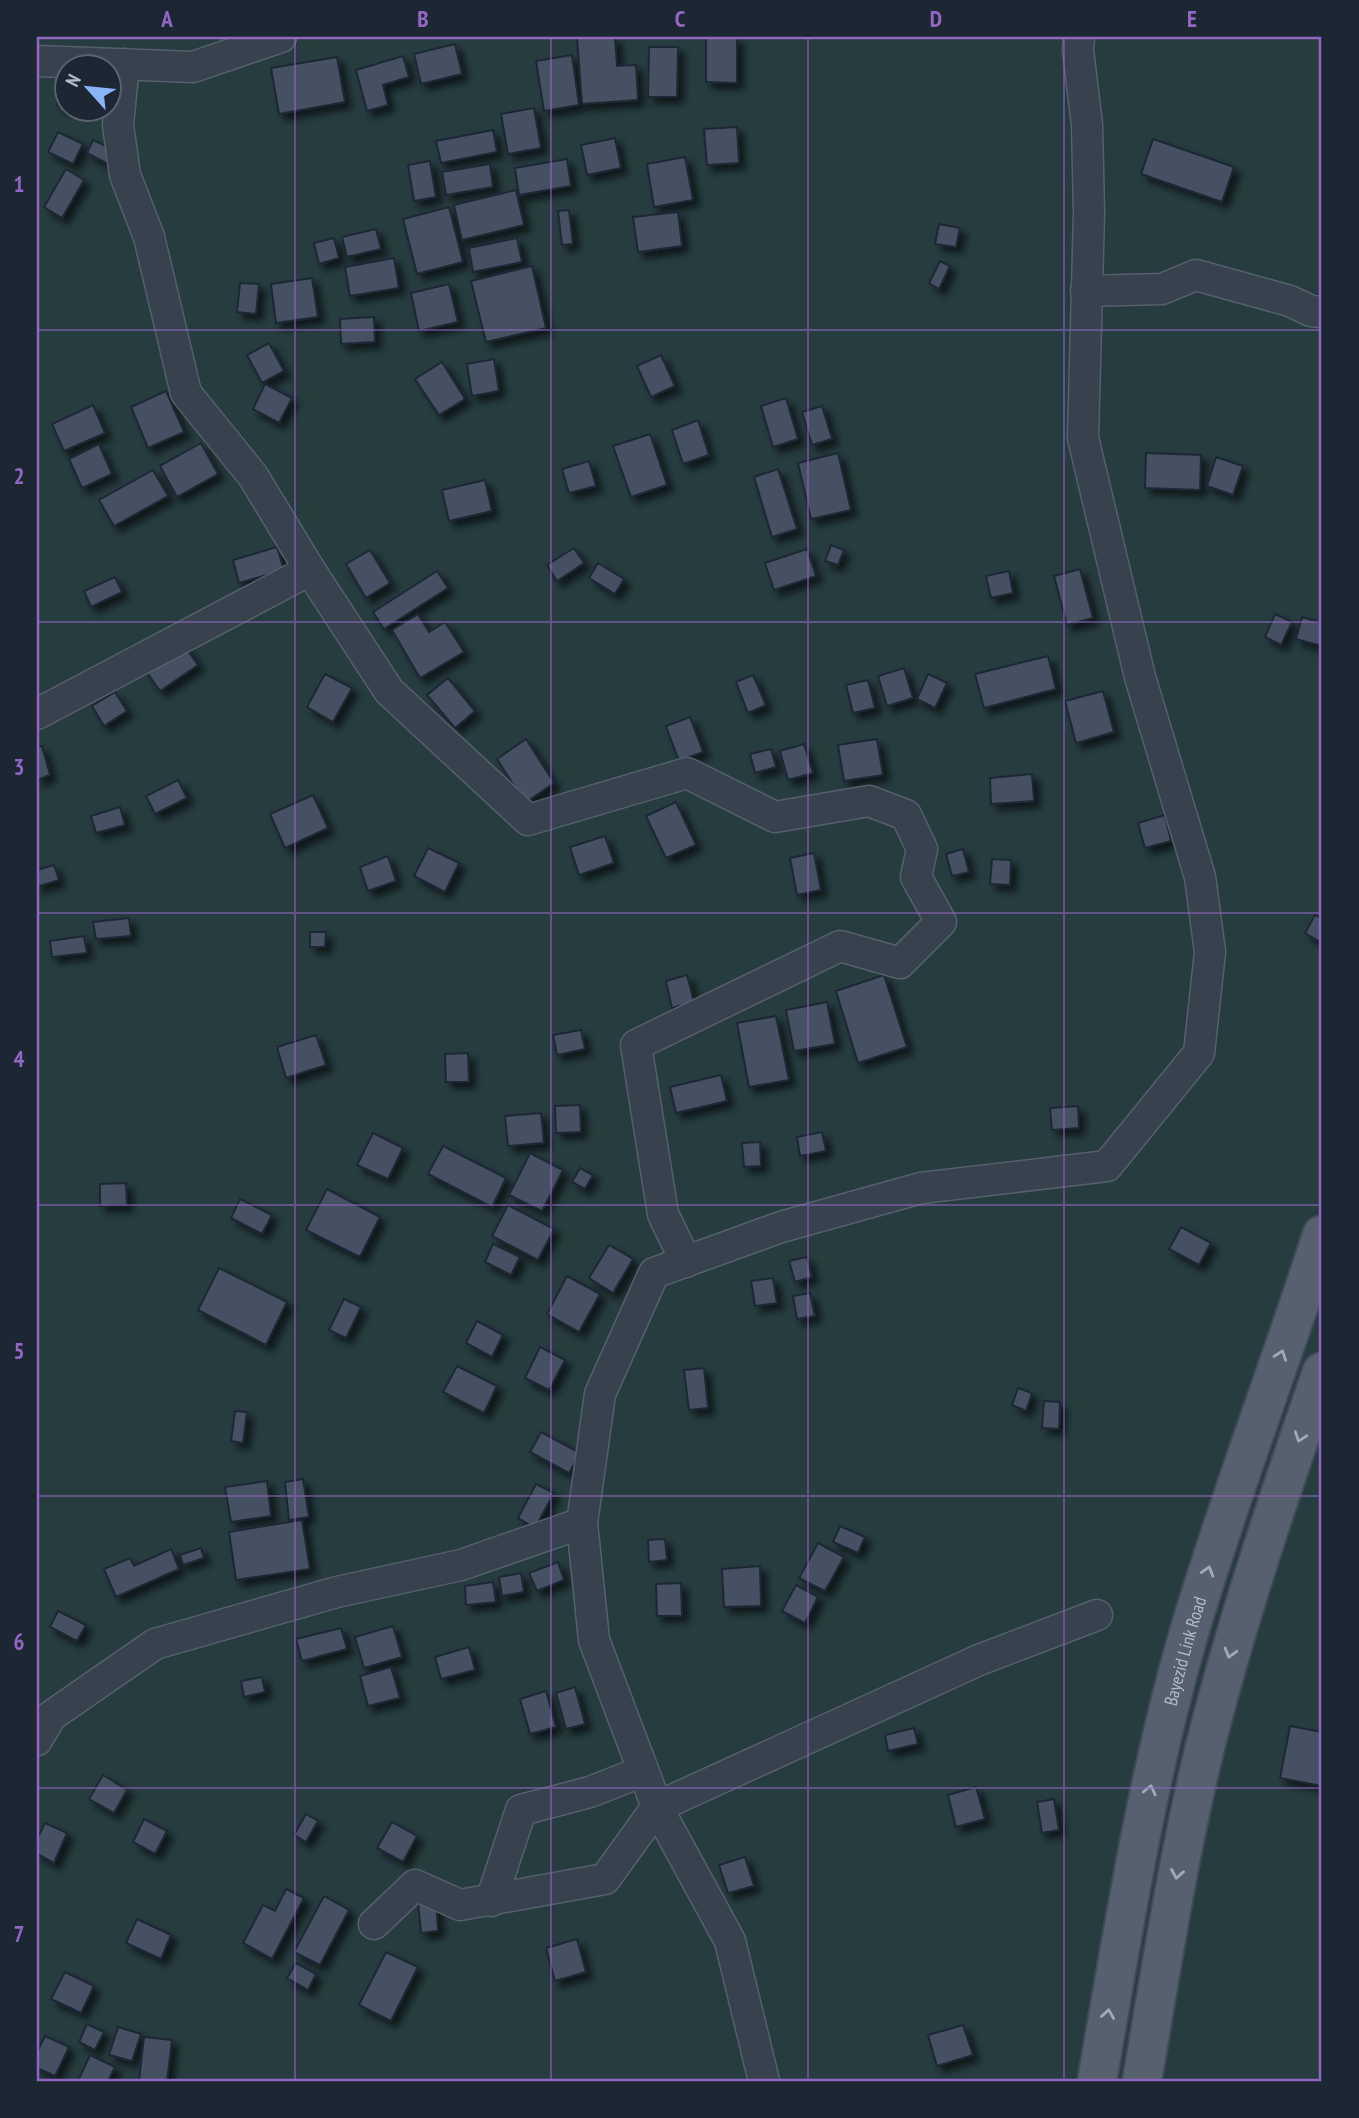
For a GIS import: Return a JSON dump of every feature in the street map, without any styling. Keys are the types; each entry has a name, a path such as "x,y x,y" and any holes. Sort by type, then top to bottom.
{"main road":[{"name":"Bayezid Link Road","path":"1097,2081 1139,1839 1184,1650 1226,1512 1322,1235"},
{"path":"1142,2081 1182,1847 1205,1748 1268,1525 1322,1372"}],"street":[{"path":"37,61 193,67 281,37"},
{"path":"764,2081 730,1941 657,1807 594,1640 582,1523 600,1394 654,1273 781,1227 921,1188 1107,1166 1199,1053 1209,952 1200,877 1140,677 1083,438 1089,213 1087,125 1078,50 1079,37"},
{"path":"124,64 118,125 125,175 149,237 186,393 253,476 389,691 528,820 687,773 775,817 869,801 906,815 922,849 916,877 941,922 900,963 840,946 636,1045 663,1214 686,1262"},
{"path":"1086,291 1162,289 1196,275 1290,301 1311,311 1322,312"},
{"path":"37,715 310,570"},
{"path":"42,1723 155,1644 337,1592 461,1565 582,1523"},
{"path":"374,1924 415,1885 460,1905 605,1880 657,1807 979,1660 1097,1615"},
{"path":"491,1900 521,1810 590,1792 643,1771"}],"green space":[{"path":"37,37 1322,37 1322,2081 37,2081"}],"building":[{"path":"577,37 615,37 617,66 636,65 638,100 582,104"},
{"path":"706,38 737,38 737,83 706,82"},
{"path":"455,44 462,74 421,84 414,54"},
{"path":"649,47 678,47 677,97 648,97"},
{"path":"572,55 579,105 544,111 536,61"},
{"path":"403,56 409,77 383,85 388,105 367,111 356,70"},
{"path":"337,57 345,102 279,114 271,68"},
{"path":"534,108 541,148 508,154 501,114"},
{"path":"737,127 739,163 707,165 704,129"},
{"path":"493,130 497,152 441,163 436,141"},
{"path":"58,132 83,144 73,164 48,152"},
{"path":"615,138 621,168 587,175 581,145"},
{"path":"1153,139 1234,167 1222,202 1141,174"},
{"path":"93,140 117,151 110,165 87,153"},
{"path":"685,157 693,200 654,207 647,164"},
{"path":"567,159 571,186 519,195 515,168"},
{"path":"430,161 436,197 414,201 408,165"},
{"path":"490,164 493,187 446,195 442,172"},
{"path":"66,169 84,180 62,218 44,207"},
{"path":"516,190 524,225 462,240 454,205"},
{"path":"449,207 463,262 417,274 403,219"},
{"path":"569,210 573,244 562,245 558,211"},
{"path":"678,212 682,246 638,252 633,217"},
{"path":"939,224 960,228 956,247 935,244"},
{"path":"376,229 381,249 347,257 342,237"},
{"path":"334,238 339,258 319,264 314,243"},
{"path":"517,238 522,262 473,272 469,248"},
{"path":"394,258 399,288 350,296 345,267"},
{"path":"940,261 950,266 939,289 929,283"},
{"path":"532,266 546,328 486,342 471,281"},
{"path":"312,278 318,317 276,323 271,284"},
{"path":"240,283 259,284 256,314 237,312"},
{"path":"449,284 458,322 419,331 411,293"},
{"path":"374,317 375,342 341,344 340,319"},
{"path":"269,343 284,371 262,383 247,355"},
{"path":"661,355 675,386 651,397 637,366"},
{"path":"494,359 499,391 472,396 467,364"},
{"path":"442,362 465,399 439,415 415,379"},
{"path":"265,384 292,398 279,423 253,409"},
{"path":"166,391 184,432 148,448 131,407"},
{"path":"786,398 798,439 773,447 761,406"},
{"path":"93,405 105,433 64,451 52,424"},
{"path":"822,406 832,439 812,445 802,412"},
{"path":"698,420 709,455 683,464 672,430"},
{"path":"650,434 667,485 631,497 613,446"},
{"path":"201,443 218,474 177,497 160,466"},
{"path":"99,444 112,474 82,488 69,459"},
{"path":"838,453 851,510 811,519 798,463"},
{"path":"1146,453 1201,455 1200,490 1145,488"},
{"path":"1216,457 1243,466 1233,495 1207,486"},
{"path":"589,461 596,486 569,493 562,469"},
{"path":"778,469 797,529 772,537 754,477"},
{"path":"153,470 168,496 114,526 99,500"},
{"path":"485,480 492,511 449,521 442,490"},
{"path":"831,545 844,550 838,565 825,561"},
{"path":"277,547 284,570 239,583 233,560"},
{"path":"574,548 584,563 557,581 547,565"},
{"path":"807,549 816,576 774,590 765,563"},
{"path":"370,550 390,583 366,598 346,564"},
{"path":"598,563 624,579 615,594 589,578"},
{"path":"1080,569 1093,618 1067,625 1054,576"},
{"path":"437,571 448,588 384,629 373,612"},
{"path":"1009,571 1013,593 991,598 986,576"},
{"path":"115,577 122,592 91,607 84,591"},
{"path":"418,614 429,632 445,622 464,652 420,678 392,630"},
{"path":"1275,614 1292,622 1281,645 1265,637"},
{"path":"1302,617 1322,623 1322,646 1296,639"},
{"path":"184,645 198,665 160,691 146,671"},
{"path":"1048,656 1056,689 984,708 975,674"},
{"path":"904,668 913,698 887,706 878,676"},
{"path":"325,674 352,688 333,722 307,707"},
{"path":"928,674 947,683 935,708 917,699"},
{"path":"753,675 766,705 748,713 736,682"},
{"path":"448,678 475,711 455,728 427,695"},
{"path":"868,680 875,708 853,713 846,685"},
{"path":"1103,691 1114,732 1076,743 1065,701"},
{"path":"115,692 127,711 104,726 92,706"},
{"path":"690,717 703,752 679,761 666,726"},
{"path":"526,739 554,783 525,803 497,759"},
{"path":"877,739 883,775 844,781 838,745"},
{"path":"804,744 813,773 788,780 780,751"},
{"path":"42,746 50,775 37,780 37,747"},
{"path":"771,749 776,767 755,773 750,754"},
{"path":"1032,774 1034,801 991,804 990,778"},
{"path":"178,780 187,798 155,814 146,796"},
{"path":"313,795 328,828 285,848 270,814"},
{"path":"676,802 696,845 666,858 646,816"},
{"path":"120,807 125,825 96,833 91,816"},
{"path":"1165,815 1171,841 1145,848 1138,823"},
{"path":"605,836 614,863 579,875 570,847"},
{"path":"428,848 459,863 445,892 414,876"},
{"path":"963,849 969,872 952,876 946,854"},
{"path":"814,853 821,890 797,895 790,858"},
{"path":"388,856 396,881 368,891 360,867"},
{"path":"992,859 1011,860 1010,885 990,884"},
{"path":"54,865 59,880 37,887 37,870"},
{"path":"1315,915 1322,919 1322,943 1305,933"},
{"path":"129,918 131,936 96,939 93,922"},
{"path":"310,932 326,932 325,947 310,947"},
{"path":"84,936 87,953 52,957 50,941"},
{"path":"687,975 694,1002 672,1008 666,981"},
{"path":"884,975 907,1047 858,1063 836,991"},
{"path":"827,1002 835,1044 794,1051 786,1010"},
{"path":"776,1016 789,1080 749,1087 737,1023"},
{"path":"581,1030 585,1049 557,1055 553,1035"},
{"path":"316,1035 326,1065 286,1078 277,1047"},
{"path":"468,1053 469,1082 446,1082 445,1054"},
{"path":"721,1075 727,1101 676,1113 670,1087"},
{"path":"580,1105 581,1132 556,1133 555,1106"},
{"path":"1078,1106 1079,1128 1052,1130 1050,1108"},
{"path":"541,1113 544,1143 508,1146 505,1116"},
{"path":"822,1132 826,1151 800,1156 797,1137"},
{"path":"373,1133 403,1148 388,1179 357,1165"},
{"path":"760,1142 761,1166 744,1167 742,1143"},
{"path":"443,1146 506,1178 492,1207 428,1174"},
{"path":"530,1153 563,1170 542,1211 509,1195"},
{"path":"580,1168 593,1175 585,1189 572,1182"},
{"path":"126,1183 127,1205 100,1206 100,1184"},
{"path":"327,1189 380,1217 360,1257 306,1230"},
{"path":"240,1199 272,1215 262,1234 231,1218"},
{"path":"508,1205 554,1229 538,1260 492,1236"},
{"path":"1181,1227 1211,1243 1199,1265 1169,1249"},
{"path":"493,1244 520,1257 511,1275 485,1262"},
{"path":"609,1245 633,1259 613,1293 589,1278"},
{"path":"807,1257 812,1277 795,1282 789,1261"},
{"path":"219,1268 287,1302 266,1345 198,1310"},
{"path":"567,1276 600,1294 579,1332 547,1314"},
{"path":"773,1278 777,1303 755,1306 751,1281"},
{"path":"810,1293 815,1316 797,1319 793,1296"},
{"path":"344,1299 361,1307 346,1338 329,1330"},
{"path":"477,1321 503,1335 492,1357 466,1343"},
{"path":"540,1347 565,1360 549,1390 525,1378"},
{"path":"457,1366 497,1386 484,1413 443,1392"},
{"path":"704,1368 708,1408 689,1410 684,1370"},
{"path":"1018,1388 1032,1393 1026,1411 1012,1405"},
{"path":"1044,1401 1060,1402 1059,1429 1042,1428"},
{"path":"235,1411 247,1412 243,1443 231,1441"},
{"path":"541,1432 580,1453 569,1473 530,1452"},
{"path":"303,1479 309,1517 289,1520 285,1482"},
{"path":"267,1481 271,1516 231,1522 225,1487"},
{"path":"536,1484 554,1493 535,1528 518,1518"},
{"path":"302,1520 310,1569 236,1580 229,1532"},
{"path":"840,1526 865,1537 858,1553 833,1542"},
{"path":"665,1539 667,1560 649,1562 648,1540"},
{"path":"818,1543 844,1557 825,1591 799,1578"},
{"path":"201,1548 204,1558 183,1565 180,1555"},
{"path":"171,1549 179,1569 116,1597 104,1569 130,1558 134,1566"},
{"path":"558,1562 564,1580 537,1591 529,1573"},
{"path":"760,1566 761,1606 724,1607 722,1569"},
{"path":"521,1573 524,1592 502,1596 499,1577"},
{"path":"493,1582 496,1602 466,1605 465,1586"},
{"path":"681,1583 682,1616 657,1616 656,1584"},
{"path":"796,1585 818,1597 805,1623 782,1611"},
{"path":"58,1611 86,1625 77,1641 50,1627"},
{"path":"393,1626 402,1657 364,1668 355,1637"},
{"path":"341,1628 347,1649 302,1661 296,1639"},
{"path":"469,1647 475,1670 441,1679 435,1657"},
{"path":"391,1667 400,1698 368,1706 360,1676"},
{"path":"262,1677 265,1692 244,1697 241,1681"},
{"path":"575,1687 585,1724 566,1729 556,1693"},
{"path":"546,1691 556,1727 530,1734 520,1699"},
{"path":"1290,1726 1322,1732 1322,1786 1280,1778"},
{"path":"914,1728 918,1744 888,1751 885,1735"},
{"path":"103,1775 127,1790 114,1813 89,1799"},
{"path":"976,1787 985,1819 956,1827 948,1795"},
{"path":"1054,1799 1059,1830 1042,1833 1037,1802"},
{"path":"306,1814 318,1821 306,1842 294,1835"},
{"path":"144,1819 167,1831 155,1854 133,1842"},
{"path":"392,1822 417,1836 403,1862 377,1848"},
{"path":"45,1823 67,1833 54,1863 37,1854 37,1839"},
{"path":"745,1857 754,1886 728,1893 719,1865"},
{"path":"286,1889 304,1898 272,1959 243,1943 263,1905 275,1911"},
{"path":"324,1896 349,1910 320,1965 294,1952"},
{"path":"436,1901 438,1931 421,1933 418,1902"},
{"path":"137,1919 171,1935 161,1959 126,1943"},
{"path":"577,1939 586,1972 555,1981 546,1948"},
{"path":"386,1952 418,1967 391,2021 359,2005"},
{"path":"296,1963 316,1974 308,1990 287,1978"},
{"path":"65,1972 94,1986 81,2013 51,1999"},
{"path":"87,2024 104,2032 95,2050 79,2042"},
{"path":"963,2025 973,2055 937,2066 928,2035"},
{"path":"118,2027 141,2034 132,2061 109,2055"},
{"path":"45,2036 69,2047 55,2076 37,2068 37,2052"},
{"path":"144,2037 172,2040 167,2081 139,2081"},
{"path":"90,2055 115,2067 108,2081 78,2081"}]}
